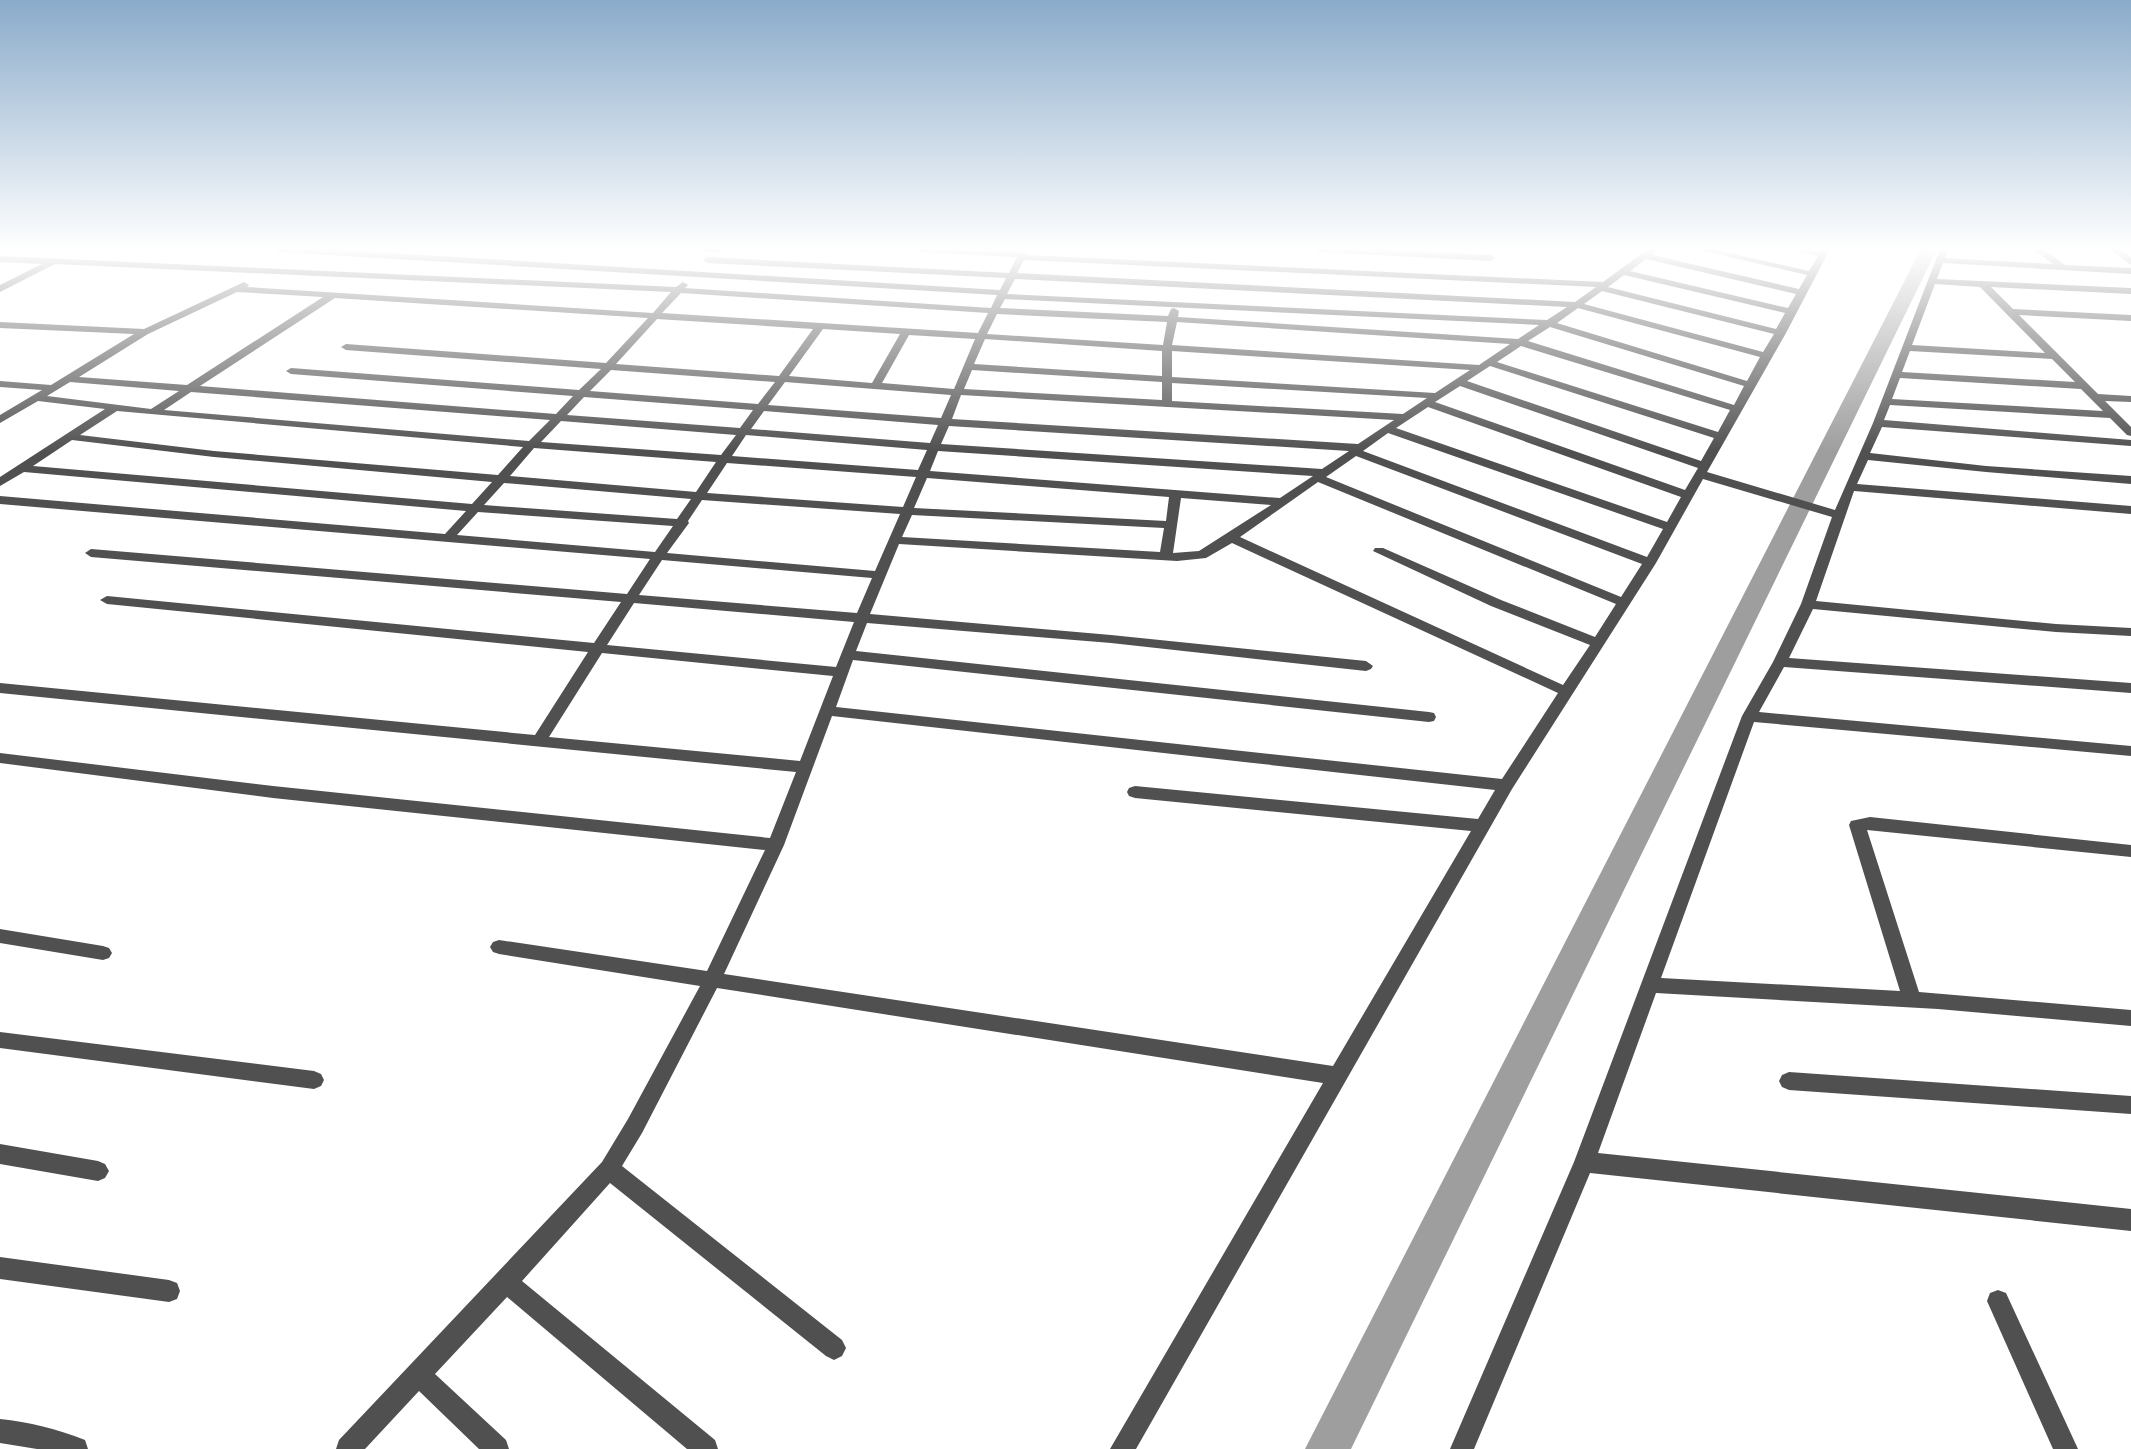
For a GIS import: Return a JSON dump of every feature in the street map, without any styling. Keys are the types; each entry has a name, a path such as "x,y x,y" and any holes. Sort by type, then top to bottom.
{"street":[{"path":"0,420 145,332 177,317"},
{"path":"153,412 299,317"},
{"path":"449,537 531,445 583,394 653,317"},
{"path":"664,317 905,333 1486,365 1722,437"},
{"path":"348,1449 609,1169 635,1126 711,980 776,845 803,767 828,711 861,617 909,511 981,337 992,317"},
{"path":"1119,317 1521,342 1737,409"},
{"path":"1423,317 1548,323 1751,385"},
{"path":"896,540 1166,557 1202,555 1285,502 1387,429 1558,317"},
{"path":"1621,317 1768,356"},
{"path":"1718,317 1781,333"},
{"path":"1122,1449 1506,785 1650,563 1790,317"},
{"path":"1462,1449 1584,1162 1749,716 1780,662 1808,604 1839,515 1919,317"},
{"path":"2017,317 2083,387 2131,433"},
{"path":"2104,317 2131,318"},
{"path":"1167,404 1167,348 1172,319"},
{"path":"0,325 145,332"},
{"path":"539,741 629,597 683,523 743,432 820,326"},
{"path":"875,386 905,333"},
{"path":"346,347 958,392 1405,417"},
{"path":"1907,348 2054,356"},
{"path":"969,367 1438,396"},
{"path":"291,371 945,422 1357,450 1650,563"},
{"path":"1896,375 2083,387"},
{"path":"69,379 1322,475 1624,603"},
{"path":"1459,382 1702,470 1730,483 1839,515"},
{"path":"0,384 55,388"},
{"path":"2093,397 2131,399"},
{"path":"38,398 153,412 531,445 1285,502"},
{"path":"1886,402 2112,415"},
{"path":"1427,403 1688,495"},
{"path":"0,482 114,408"},
{"path":"1878,423 2131,443"},
{"path":"1387,429 1670,527"},
{"path":"72,437 214,454 700,496 909,511 1171,525"},
{"path":"1864,456 1986,469 2131,480"},
{"path":"21,468 473,508 683,523"},
{"path":"1851,487 2131,510"},
{"path":"1166,557 1176,494"},
{"path":"0,500 879,575"},
{"path":"1231,538 1565,691"},
{"path":"1378,551 1496,603 1598,642"},
{"path":"91,553 1111,639 1366,666"},
{"path":"107,600 595,650 840,672"},
{"path":"1808,604 2056,628 2131,632"},
{"path":"847,655 1429,717"},
{"path":"1780,662 2131,688"},
{"path":"0,688 803,767"},
{"path":"828,711 1506,785"},
{"path":"1749,716 2131,751"},
{"path":"0,758 273,792 776,845"},
{"path":"1135,792 1482,826"},
{"path":"1912,1000 1857,825 1870,823 2131,851"},
{"path":"0,936 103,953"},
{"path":"499,947 1336,1076"},
{"path":"1650,985 1912,1000 2131,1018"},
{"path":"0,1040 314,1080"},
{"path":"1789,1081 2131,1105"},
{"path":"0,1154 98,1171"},
{"path":"1584,1162 2131,1220"},
{"path":"609,1169 834,1348"},
{"path":"0,1268 169,1291"},
{"path":"506,1282 706,1449"},
{"path":"1998,1301 2066,1449"},
{"path":"419,1375 497,1449"},
{"path":"0,1431 33,1435 76,1449"}],"waterway":[{"path":"1327,1449 1895,317"}]}
